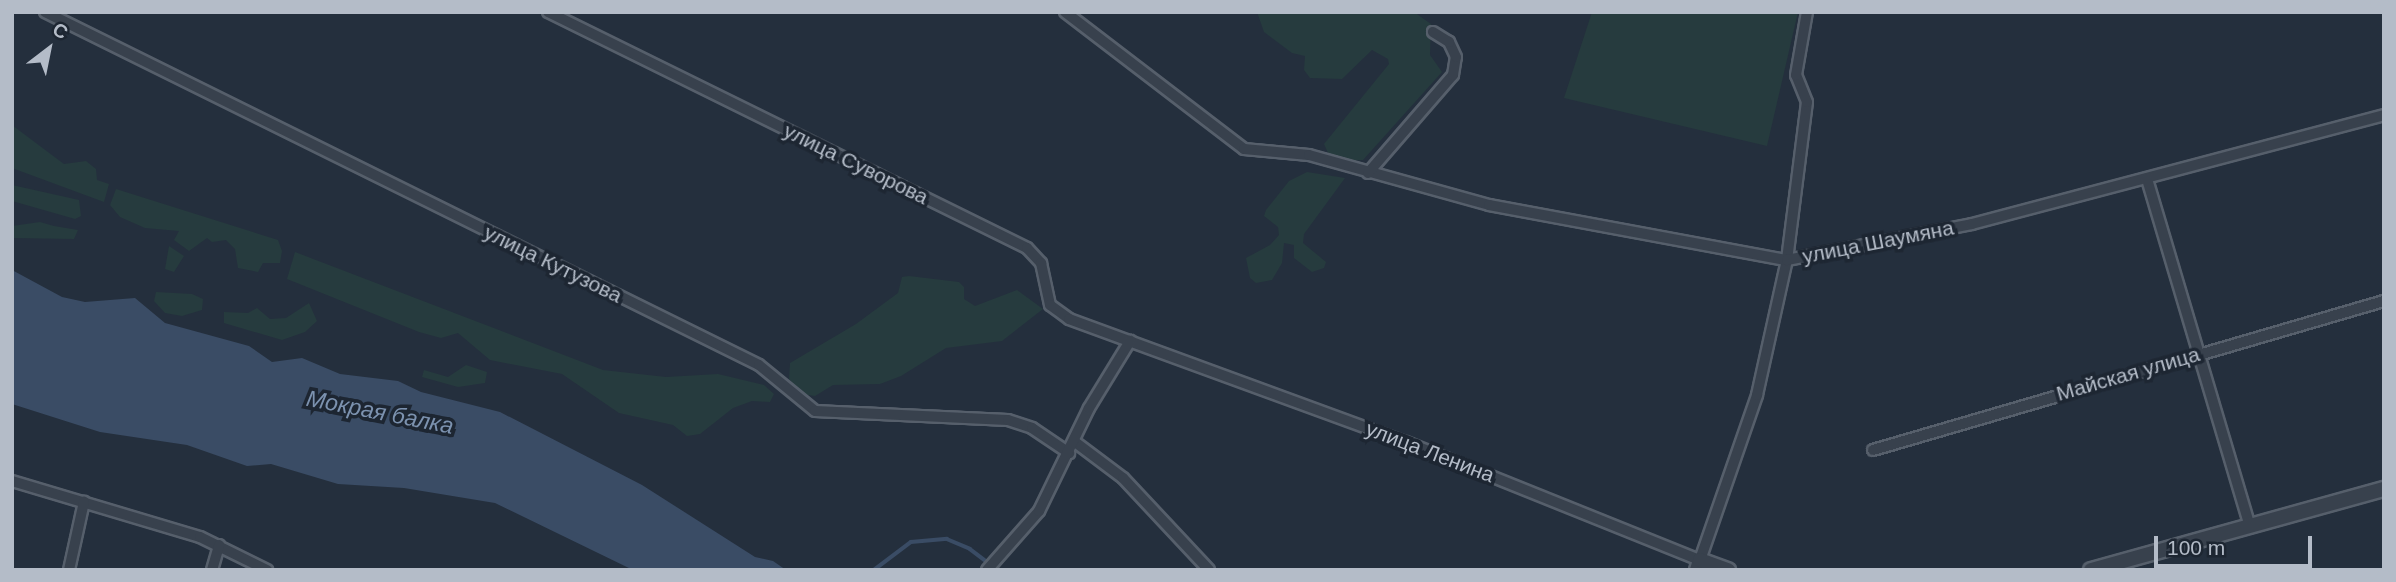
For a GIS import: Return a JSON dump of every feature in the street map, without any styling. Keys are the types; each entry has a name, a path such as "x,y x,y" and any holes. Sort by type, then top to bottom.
{"street":[{"name":"улица Кутузова","path":"45,12 759,365 815,411 1008,420 1032,428 1069,453"},
{"name":"улица Суворова","path":"548,12 1027,248 1041,263 1050,305 1057,312 1129,341"},
{"path":"1698,565 1757,395 1787,260 1807,102 1796,75 1807,12"},
{"name":"улица Шаумяна","path":"1068,13 1244,149 1309,155 1368,173 1592,227 1787,260 1972,224 2384,115"},
{"path":"1368,173 1453,75 1456,57 1449,41 1433,33"},
{"path":"2147,179 2250,526"},
{"name":"Майская улица","path":"1873,450 2384,301"},
{"path":"987,570 1039,511 1129,341"},
{"name":"улица Ленина","path":"1129,341 1406,442 1698,565 1728,570"},
{"path":"1075,442 1123,478 1209,570"},
{"path":"12,481 219,545 267,570"},
{"path":"2091,570 2384,489"},
{"path":"69,570 83,502"},
{"path":"212,570 219,545"}],"green space":[{"path":"1257,12 1414,12 1431,24 1430,55 1442,72 1363,160 1346,161 1329,155 1324,144 1389,64 1388,59 1372,50 1342,79 1310,78 1304,70 1305,56 1292,53 1264,32"},
{"path":"1592,12 1798,12 1767,146 1564,98"},
{"path":"12,125 64,164 86,161 96,169 97,180 109,184 104,202 12,168"},
{"path":"1307,172 1345,178 1304,234 1303,243 1326,262 1324,268 1312,272 1294,258 1294,245 1284,243 1282,263 1272,280 1256,283 1250,278 1246,258 1270,245 1279,235 1278,227 1264,216 1266,210 1289,181"},
{"path":"12,185 79,200 81,216 75,219 12,201"},
{"path":"116,189 278,240 282,251 280,263 263,263 258,272 238,268 235,249 226,240 212,242 207,238 189,251 174,240 179,231 145,228 120,217 110,205"},
{"path":"40,222 78,230 74,239 12,238 12,226"},
{"path":"169,246 184,256 174,272 165,269"},
{"path":"295,252 603,370 666,377 718,374 764,385 774,394 770,402 752,401 733,408 700,434 687,436 673,425 619,413 562,374 490,360 458,333 441,338 419,332 287,279"},
{"path":"902,277 959,282 964,287 964,299 975,306 1017,290 1043,309 1002,341 946,348 901,376 880,384 833,385 815,396 802,394 789,379 790,363 856,324 898,293"},
{"path":"156,292 192,294 203,299 202,310 182,316 165,313 154,301"},
{"path":"309,303 317,321 305,332 282,340 224,323 224,312 248,313 257,308 270,319 286,318"},
{"path":"466,365 487,372 485,383 458,387 422,377 424,370 448,377"}],"water":[{"path":"12,270 62,297 85,302 135,298 165,323 249,346 272,362 302,358 340,374 398,381 421,392 500,412 642,485 755,557 773,561 786,570 633,570 495,503 404,488 338,484 271,464 247,466 187,445 100,432 12,404"}],"waterway":[{"name":"Мокрая балка","path":"874,570 911,542 947,539 970,549 998,570"}]}
